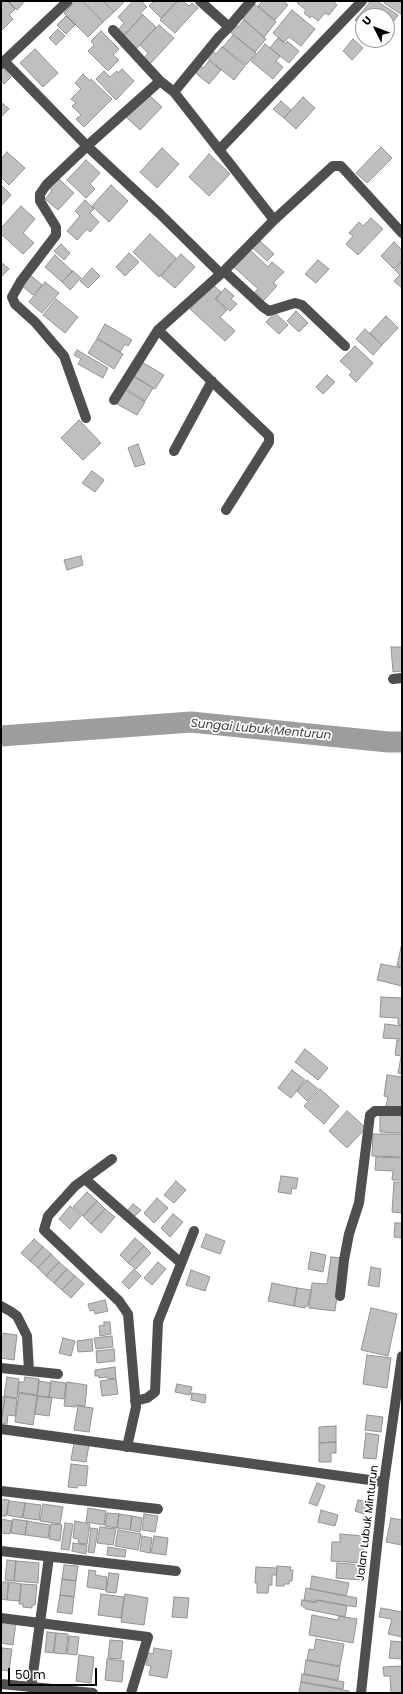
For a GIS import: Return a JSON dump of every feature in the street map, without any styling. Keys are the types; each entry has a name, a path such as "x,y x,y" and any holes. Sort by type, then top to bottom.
{"street":[{"path":"68,1 2,62 87,146 222,273 263,307 269,310 295,303 302,305 346,346"},
{"path":"200,1 229,27"},
{"path":"174,92 251,1"},
{"path":"219,150 362,1"},
{"path":"112,30 160,81 174,92 274,220"},
{"path":"86,418 64,356 35,322 15,304 12,297 21,281 56,235 56,227 40,200 40,194 47,184 87,146 160,81"},
{"path":"114,400 158,330 222,273 274,220 329,168 337,165 341,166 402,233"},
{"path":"158,330 270,438 269,442 226,510"},
{"path":"174,451 212,381"},
{"path":"340,1296 345,1254 359,1203 370,1115 375,1111 402,1111"},
{"path":"112,1159 75,1186 48,1216 44,1230 119,1301 128,1314 136,1407 127,1447"},
{"path":"85,1179 181,1264"},
{"path":"135,1401 147,1398 155,1392 158,1322 194,1231"},
{"path":"1,1306 17,1316 27,1336 29,1371"},
{"name":"Jalan Lubuk Minturun","path":"361,1693 384,1482 399,1405 402,1356"},
{"path":"1,1368 58,1374"},
{"path":"1,1429 384,1482"},
{"path":"1,1491 158,1509"},
{"path":"1,1551 176,1571"},
{"path":"34,1690 40,1623 49,1557"},
{"path":"1,1618 148,1637 130,1693"},
{"path":"1,1684 34,1690 93,1693"}],"building":[{"path":"1,1 7,1 15,9 9,15 13,19 1,31"},
{"path":"8,1 25,1 17,10"},
{"path":"76,1 82,1 103,22 88,37 64,13"},
{"path":"82,1 103,1 114,12 103,22"},
{"path":"103,1 124,1 124,2 114,12"},
{"path":"133,1 141,1 147,7 140,13 143,15 123,36 118,30 124,23 118,17"},
{"path":"154,1 177,1 161,18 149,6"},
{"path":"178,1 183,1 189,6 192,3 198,8 175,33 160,20"},
{"path":"263,1 283,1 288,5 275,20 258,6"},
{"path":"299,1 335,1 334,2 337,5 329,15 325,13 318,21 312,16 310,18 304,13 306,10 297,3"},
{"path":"371,1 377,1 388,8 365,8"},
{"path":"385,1 402,1 402,15 395,10 395,8 392,8 384,3"},
{"path":"252,2 276,22 264,37 240,16"},
{"path":"292,10 315,29 301,46 289,37 284,42 273,33"},
{"path":"143,15 156,27 135,50 122,38"},
{"path":"66,16 75,25 66,34 57,25"},
{"path":"244,20 266,39 255,52 228,30 234,24 238,27"},
{"path":"159,25 174,38 150,64 144,58 148,53 140,45"},
{"path":"58,29 65,36 56,45 49,38"},
{"path":"101,31 119,49 113,55 119,60 108,71 88,51 94,45 91,41"},
{"path":"233,35 256,53 246,65 223,47"},
{"path":"278,38 286,44 287,41 299,51 289,63 270,48"},
{"path":"353,39 355,41 355,48 363,48 352,60 343,51"},
{"path":"265,44 280,56 276,61 283,67 273,79 251,61"},
{"path":"222,47 245,66 234,80 205,56 210,49 216,54"},
{"path":"35,49 58,73 43,87 20,63"},
{"path":"209,61 221,70 209,84 193,71 199,64 203,68"},
{"path":"3,68 11,77 4,84 1,81 1,69"},
{"path":"122,69 134,81 116,100 96,79 104,71 110,77"},
{"path":"83,74 90,81 91,79 112,99 84,127 76,119 81,115 72,106 76,103 71,99 81,89 75,83"},
{"path":"148,94 162,107 140,130 126,117"},
{"path":"303,97 315,108 296,129 284,118"},
{"path":"281,101 291,110 284,118 273,109"},
{"path":"1,102 9,109 1,117"},
{"path":"381,147 392,158 367,183 356,173"},
{"path":"162,148 179,164 157,188 140,172"},
{"path":"7,152 25,168 9,185 1,177 1,159"},
{"path":"209,154 230,174 209,196 189,177"},
{"path":"86,160 100,173 90,184 95,189 86,198 67,180"},
{"path":"59,179 74,193 58,210 45,199 52,191 50,188"},
{"path":"1,185 11,195 1,206"},
{"path":"111,185 128,201 109,222 92,206"},
{"path":"85,200 94,209 90,213 99,222 90,232 87,229 77,240 67,231 80,216 75,211"},
{"path":"21,206 35,219 23,233 34,243 23,254 1,234 1,228"},
{"path":"371,218 383,229 358,255 346,244 353,236 349,233 359,222 363,226"},
{"path":"150,234 176,258 159,277 133,252"},
{"path":"260,241 274,254 267,261 253,248"},
{"path":"394,242 402,250 402,261 394,269 381,256"},
{"path":"61,244 70,253 64,260 54,251"},
{"path":"250,250 268,267 272,262 284,272 273,283 277,286 263,301 254,293 258,289 234,267"},
{"path":"129,253 139,262 125,276 116,267"},
{"path":"181,254 195,267 175,288 161,276"},
{"path":"55,255 72,271 62,282 45,267"},
{"path":"318,260 329,269 316,283 305,274"},
{"path":"1,262 9,269 1,277"},
{"path":"402,262 402,288 394,281 400,275 395,270"},
{"path":"92,268 100,276 88,288 80,281"},
{"path":"73,271 81,278 70,290 62,282"},
{"path":"30,275 42,285 33,295 21,285"},
{"path":"45,282 59,293 42,313 29,302"},
{"path":"212,284 221,292 215,299 227,310 220,317 235,331 225,341 190,309"},
{"path":"225,288 234,296 231,299 237,304 230,311 216,299"},
{"path":"56,299 78,317 65,333 43,315"},
{"path":"296,311 308,323 299,332 287,321"},
{"path":"275,313 288,325 279,334 266,322"},
{"path":"386,316 398,328 382,345 370,333"},
{"path":"105,324 132,340 128,346 125,344 120,352 97,338"},
{"path":"365,329 382,345 373,355 356,339"},
{"path":"97,339 123,354 114,369 88,353"},
{"path":"355,346 373,363 356,382 349,375 352,372 340,361"},
{"path":"77,350 108,368 103,378 78,364 81,359 74,355"},
{"path":"140,361 164,375 155,389 132,375"},
{"path":"327,375 335,382 323,394 316,387"},
{"path":"133,376 153,388 145,401 126,389"},
{"path":"125,390 145,402 137,415 117,404"},
{"path":"79,420 101,443 83,460 61,438"},
{"path":"138,444 145,464 135,467 128,448"},
{"path":"92,471 104,480 95,492 82,483"},
{"path":"81,556 83,565 67,570 64,560"},
{"path":"391,647 402,647 402,671 393,672"},
{"path":"402,943 402,967 397,966"},
{"path":"381,964 402,968 402,986 377,980"},
{"path":"381,997 402,998 402,1025 398,1024 398,1018 380,1017"},
{"path":"385,1024 402,1026 402,1039 383,1038"},
{"path":"397,1040 402,1040 402,1056 395,1055"},
{"path":"305,1049 328,1068 318,1080 295,1062"},
{"path":"402,1057 402,1074 398,1073"},
{"path":"292,1070 305,1080 291,1098 278,1088"},
{"path":"387,1075 402,1077 402,1108 386,1106 388,1097 384,1096"},
{"path":"307,1080 318,1089 307,1101 297,1091"},
{"path":"320,1089 339,1106 324,1124 304,1106"},
{"path":"347,1111 366,1128 347,1148 329,1131"},
{"path":"380,1113 402,1114 402,1133 380,1132"},
{"path":"373,1134 402,1134 402,1157 372,1156"},
{"path":"376,1157 402,1158 402,1180 392,1180 393,1171 375,1170"},
{"path":"281,1176 298,1178 296,1189 292,1188 291,1194 278,1192"},
{"path":"176,1181 186,1190 174,1203 164,1195"},
{"path":"394,1182 402,1182 402,1213 392,1212"},
{"path":"87,1192 97,1201 83,1216 73,1207"},
{"path":"157,1198 168,1208 154,1223 144,1213"},
{"path":"97,1201 105,1209 91,1224 83,1216"},
{"path":"133,1204 141,1210 134,1217 127,1211"},
{"path":"70,1206 81,1216 70,1229 59,1219"},
{"path":"105,1209 115,1217 101,1233 91,1224"},
{"path":"173,1214 183,1222 170,1237 161,1228"},
{"path":"395,1223 402,1223 402,1238 394,1237"},
{"path":"206,1234 225,1241 220,1254 201,1247"},
{"path":"135,1238 144,1246 128,1263 120,1255"},
{"path":"34,1239 43,1247 30,1261 21,1253"},
{"path":"144,1246 151,1253 136,1269 128,1263"},
{"path":"43,1247 51,1254 38,1268 30,1261"},
{"path":"311,1252 326,1255 323,1272 308,1269"},
{"path":"51,1254 59,1262 46,1276 38,1268"},
{"path":"331,1257 342,1258 335,1311 309,1308 312,1283 327,1284"},
{"path":"59,1262 67,1269 54,1283 46,1276"},
{"path":"158,1262 166,1269 152,1285 144,1278"},
{"path":"371,1267 381,1269 379,1287 368,1285"},
{"path":"67,1269 75,1276 62,1290 54,1283"},
{"path":"134,1269 141,1276 129,1289 122,1282"},
{"path":"191,1270 210,1277 205,1291 186,1285"},
{"path":"75,1276 84,1284 71,1298 62,1290"},
{"path":"272,1283 297,1288 294,1306 268,1301"},
{"path":"297,1288 311,1290 308,1306 305,1306 305,1308 294,1306"},
{"path":"105,1300 108,1311 95,1314 94,1310 90,1311 88,1304"},
{"path":"371,1308 397,1314 388,1356 361,1350"},
{"path":"104,1322 110,1322 111,1334 100,1336 99,1326 104,1325"},
{"path":"1,1333 17,1335 14,1360 1,1358"},
{"path":"112,1336 113,1347 96,1349 94,1338"},
{"path":"63,1338 75,1341 71,1356 59,1353"},
{"path":"92,1339 93,1351 78,1352 77,1341"},
{"path":"114,1349 115,1361 97,1363 96,1351"},
{"path":"367,1355 391,1358 387,1388 363,1384"},
{"path":"115,1367 116,1378 108,1379 107,1377 99,1378 99,1376 95,1376 95,1370"},
{"path":"7,1377 19,1379 17,1398 4,1396"},
{"path":"25,1377 39,1379 37,1395 18,1392 19,1382 24,1382"},
{"path":"116,1379 118,1394 102,1396 100,1381"},
{"path":"39,1381 51,1383 49,1397 37,1396"},
{"path":"51,1381 66,1383 64,1399 49,1397"},
{"path":"67,1382 87,1385 85,1406 64,1406"},
{"path":"177,1384 192,1387 190,1395 175,1392"},
{"path":"19,1393 37,1396 33,1425 15,1422"},
{"path":"192,1393 206,1395 205,1403 191,1400"},
{"path":"38,1396 52,1398 49,1416 35,1414"},
{"path":"1,1397 5,1397 1,1423"},
{"path":"5,1397 17,1399 15,1416 8,1415 7,1424 1,1423"},
{"path":"78,1406 93,1408 89,1432 74,1430"},
{"path":"367,1415 383,1417 381,1432 365,1430"},
{"path":"336,1426 336,1442 319,1443 319,1427"},
{"path":"366,1433 379,1435 376,1459 363,1458"},
{"path":"336,1442 336,1453 331,1453 331,1462 319,1462 319,1443"},
{"path":"74,1443 89,1445 86,1462 71,1460"},
{"path":"71,1464 88,1466 86,1486 78,1485 77,1488 68,1487"},
{"path":"317,1483 325,1486 317,1506 309,1503"},
{"path":"1,1499 9,1500 6,1516 1,1516"},
{"path":"358,1500 367,1502 364,1514 355,1511"},
{"path":"9,1501 25,1503 22,1518 7,1515"},
{"path":"25,1503 41,1505 39,1520 23,1518"},
{"path":"43,1504 63,1507 60,1524 40,1521"},
{"path":"88,1508 106,1511 104,1525 86,1522"},
{"path":"321,1510 338,1515 335,1526 318,1522"},
{"path":"107,1513 119,1514 117,1528 105,1526"},
{"path":"119,1514 132,1516 130,1530 117,1528"},
{"path":"144,1514 158,1516 155,1532 142,1530"},
{"path":"132,1516 142,1518 140,1532 130,1530"},
{"path":"391,1518 402,1520 402,1545 386,1542"},
{"path":"1,1519 12,1521 10,1534 1,1533"},
{"path":"13,1519 27,1521 25,1535 11,1533"},
{"path":"27,1521 50,1525 48,1538 25,1535"},
{"path":"75,1521 90,1524 87,1544 78,1543 79,1539 73,1538"},
{"path":"65,1523 73,1524 69,1550 61,1549"},
{"path":"51,1524 62,1525 60,1541 49,1539"},
{"path":"100,1527 116,1529 113,1545 97,1543"},
{"path":"91,1528 98,1529 94,1553 88,1552"},
{"path":"118,1530 141,1534 138,1550 115,1546"},
{"path":"340,1534 364,1536 362,1563 331,1561 332,1542 340,1542"},
{"path":"142,1536 152,1538 150,1553 140,1551"},
{"path":"154,1536 168,1538 166,1555 151,1553"},
{"path":"73,1543 87,1545 86,1554 72,1551"},
{"path":"108,1547 126,1550 125,1557 107,1555"},
{"path":"7,1560 16,1561 14,1581 5,1580"},
{"path":"16,1561 39,1563 38,1583 14,1581"},
{"path":"337,1563 363,1565 361,1580 336,1578"},
{"path":"64,1565 78,1566 76,1581 62,1579"},
{"path":"277,1566 291,1567 290,1570 293,1570 292,1581 289,1581 289,1584 284,1584 284,1586 276,1586"},
{"path":"256,1567 277,1568 276,1575 272,1575 272,1585 269,1585 268,1593 257,1593 257,1583 255,1583"},
{"path":"89,1570 96,1571 95,1575 107,1577 106,1590 87,1587"},
{"path":"109,1573 119,1574 116,1593 106,1592"},
{"path":"312,1576 349,1583 346,1596 310,1589"},
{"path":"62,1579 76,1581 74,1597 60,1595"},
{"path":"1,1582 8,1582 7,1600 1,1599"},
{"path":"9,1582 21,1584 20,1601 7,1600"},
{"path":"21,1584 37,1585 35,1605 32,1605 32,1608 23,1607 23,1604 19,1604"},
{"path":"306,1588 357,1598 356,1607 316,1600 316,1602 304,1600"},
{"path":"101,1594 124,1597 121,1618 98,1615"},
{"path":"125,1594 148,1598 144,1625 121,1622"},
{"path":"60,1595 74,1597 72,1614 57,1612"},
{"path":"174,1597 189,1598 187,1618 172,1617"},
{"path":"302,1600 316,1603 317,1600 347,1606 345,1617 306,1609 301,1605"},
{"path":"381,1608 402,1612 402,1637 388,1634 392,1619 379,1617"},
{"path":"312,1615 338,1620 339,1616 357,1619 353,1643 309,1635"},
{"path":"2,1621 16,1622 13,1645 1,1643"},
{"path":"47,1632 56,1633 53,1653 45,1652"},
{"path":"56,1633 68,1634 66,1654 54,1653"},
{"path":"69,1636 79,1637 77,1655 67,1654"},
{"path":"316,1639 344,1644 340,1666 307,1660 309,1649 314,1650"},
{"path":"110,1640 123,1641 121,1659 108,1658"},
{"path":"391,1641 402,1642 402,1659 389,1658"},
{"path":"2,1648 12,1649 9,1671 1,1670"},
{"path":"154,1648 172,1651 167,1678 149,1675 151,1666 146,1665 148,1653 153,1654"},
{"path":"79,1655 94,1657 91,1683 76,1681"},
{"path":"107,1659 124,1661 122,1682 105,1680"},
{"path":"306,1660 340,1667 338,1680 304,1674"},
{"path":"402,1666 402,1693 391,1693 390,1676 384,1676 383,1667"},
{"path":"302,1674 344,1682 343,1689 301,1682"},
{"path":"301,1682 349,1691 349,1693 299,1693"}],"waterway":[{"name":"Sungai Lubuk Menturun","path":"1,736 191,722 388,742 402,742"}]}
